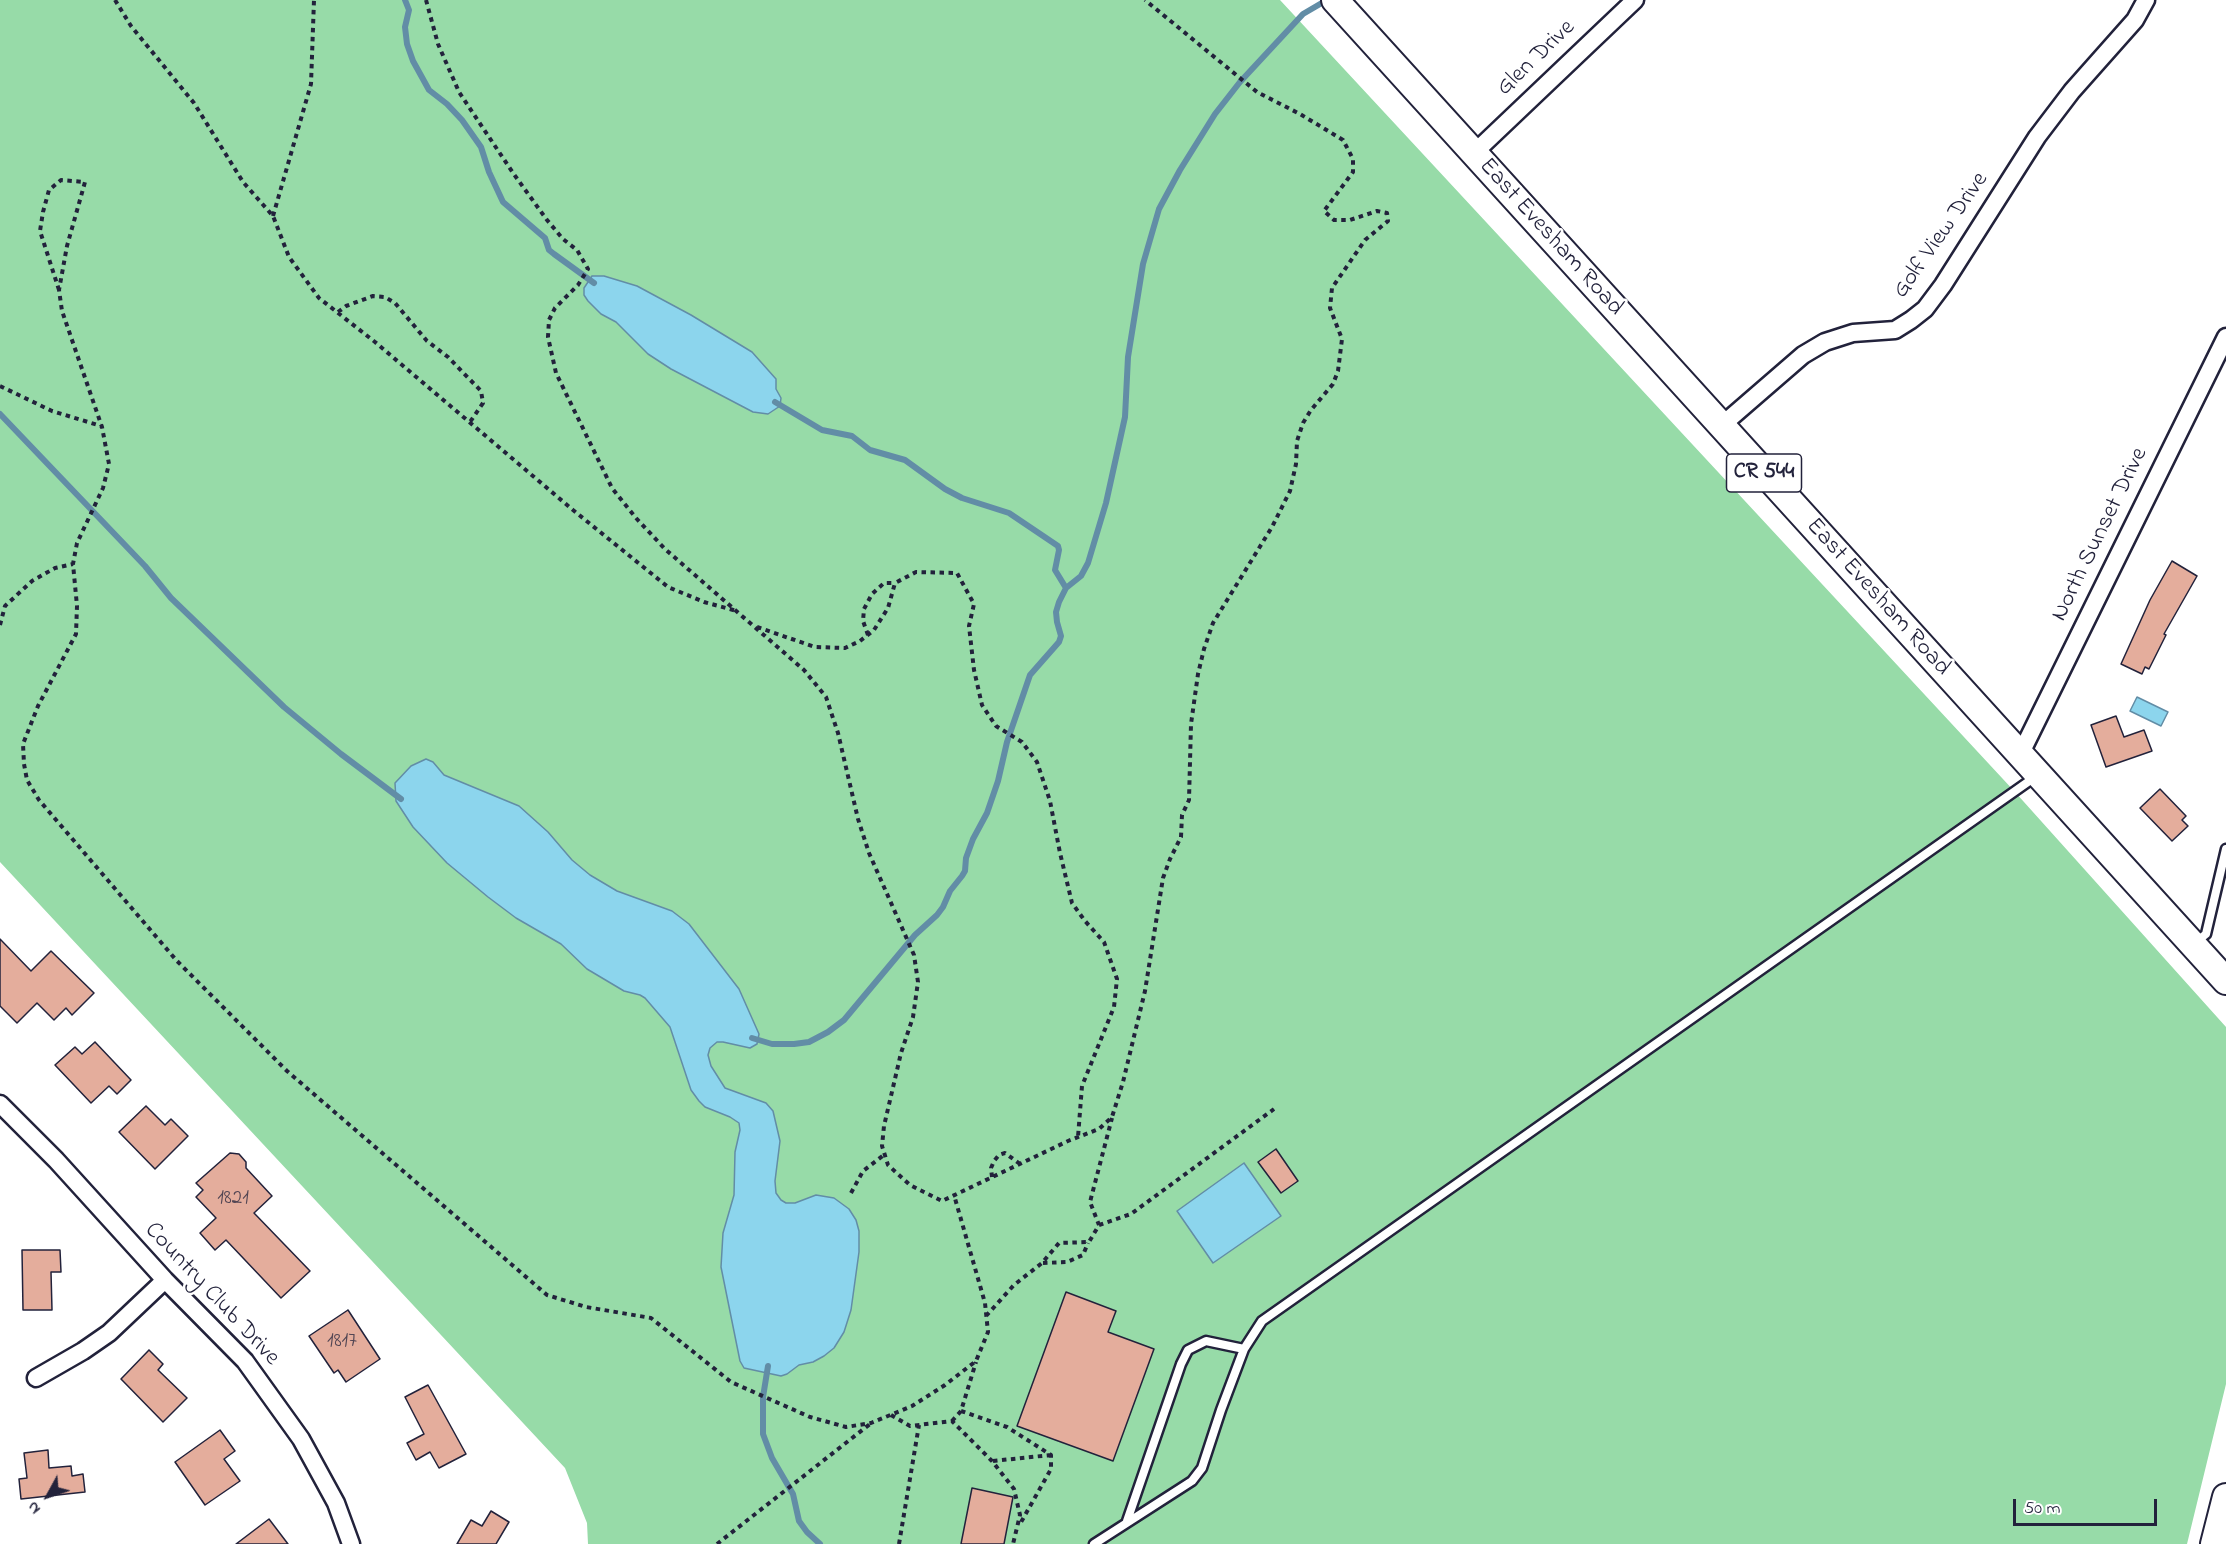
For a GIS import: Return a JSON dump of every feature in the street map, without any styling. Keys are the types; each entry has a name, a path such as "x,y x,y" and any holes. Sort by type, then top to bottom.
{"main road":[{"name":"East Evesham Road","path":"1335,0 2226,981"},
{"path":"2214,1544 2226,1497"}],"street":[{"name":"Glen Drive","path":"1473,154 1635,0"},
{"name":"Golf View Drive","path":"1721,426 1803,355 1825,342 1852,333 1894,330 1925,309 1943,285 2037,136 2135,20 2146,0"},
{"name":"North Sunset Drive","path":"2020,755 2226,337"},
{"name":"Country Club Drive","path":"0,1104 56,1160 165,1280 245,1361 301,1439 336,1503 351,1544"},
{"path":"36,1378 109,1333 165,1280"}],"lane":[{"path":"1094,1544 1192,1481 1202,1468 1244,1349 1262,1321 2038,775"},
{"path":"2193,944 2206,933 2226,849"},
{"path":"1127,1521 1181,1364 1188,1350 1206,1341 1244,1349"}],"path":[{"path":"115,0 137,34 194,103 243,183 273,216 289,257 319,298 668,587 704,602 739,612"},
{"path":"273,216 310,84 314,0"},
{"path":"426,0 438,44 459,92 547,220 563,239 577,250 588,269 578,285 555,308 549,320 548,337 556,373 612,488 665,549 804,670 826,697 838,733 858,819 869,853 914,955 918,982 913,1017 901,1053 884,1126 882,1146 888,1165 910,1185 942,1201 1099,1129 1112,1118"},
{"path":"1099,1225 1090,1202 1145,992 1163,878 1181,837 1182,815 1189,800 1191,723 1204,649 1213,622 1272,527 1290,491 1296,464 1297,441 1303,423 1333,384 1338,371 1342,339 1330,308 1332,288 1365,240 1388,222 1387,213 1377,211 1350,220 1334,220 1324,211 1353,172 1353,159 1343,140 1257,92 1145,0"},
{"path":"59,290 67,246 85,182 61,180 49,190 40,231 59,290 62,311 102,427 109,464 103,488 77,543 73,564 77,606 76,634 38,705 23,744 27,780 39,800 177,961 287,1071 547,1295 586,1307 651,1318 731,1382 810,1417 846,1427 871,1423 912,1406 976,1361"},
{"path":"338,312 346,306 373,296 385,297 395,303 427,341 448,357 481,391 483,403 470,422"},
{"path":"0,386 52,411 102,427"},
{"path":"0,625 5,606 32,581 55,568 73,564"},
{"path":"868,634 863,621 864,609 872,594 884,583 895,583 916,572 957,573 974,604 969,626 974,670 982,705 996,726 1022,742 1036,762 1050,801 1072,903 1104,942 1117,979 1114,1007 1082,1086 1078,1137"},
{"path":"756,627 815,647 845,648 860,641 874,630 888,608 895,583"},
{"path":"1042,1263 1067,1262 1083,1255 1099,1225 1131,1214 1274,1109"},
{"path":"992,1177 993,1161 999,1155 1005,1153 1020,1164"},
{"path":"851,1193 863,1171 885,1154"},
{"path":"891,1415 910,1426 952,1421 961,1412 976,1361 988,1332 985,1303 954,1196"},
{"path":"986,1316 1014,1285 1042,1263 1059,1243 1089,1242"},
{"path":"961,1412 1007,1427 1051,1455"},
{"path":"952,1421 992,1461 1014,1489 1020,1515 1013,1544"},
{"path":"717,1544 871,1423"},
{"path":"899,1544 919,1425"},
{"path":"992,1461 1051,1455"},
{"path":"1016,1530 1051,1469 1051,1455"}],"green space":[{"path":"0,0 1280,0 2015,792 2226,1027 2226,1384 2187,1544 588,1544 587,1523 565,1468 0,862"}],"water":[{"path":"592,276 604,276 637,286 752,352 776,379 776,389 781,398 780,406 768,414 753,412 671,369 648,354 616,322 601,314 588,301 584,295 584,288"},
{"path":"2137,697 2168,712 2161,726 2130,711"},
{"path":"426,759 433,762 444,775 519,806 590,875 617,891 672,911 689,924 739,989 759,1034 757,1044 750,1048 717,1042 710,1048 708,1055 711,1066 725,1088 766,1103 773,1111 780,1141 775,1181 776,1193 781,1200 786,1203 795,1203 816,1195 834,1198 849,1209 856,1220 859,1231 859,1252 851,1310 844,1332 834,1348 824,1356 813,1362 799,1365 781,1376 744,1368 740,1361 721,1267 723,1233 734,1195 735,1152 740,1130 739,1123 705,1107 699,1101 691,1090 670,1027 645,998 624,991 587,969 561,944 516,918 447,863 413,827 396,801 395,783 411,766"},
{"path":"1244,1163 1281,1216 1213,1263 1177,1211"}],"building":[{"path":"2172,561 2197,576 2164,634 2166,635 2149,669 2145,667 2142,674 2121,664 2150,600"},
{"path":"2116,716 2124,737 2144,730 2152,751 2106,767 2091,725"},
{"path":"2160,789 2186,816 2182,820 2188,826 2172,841 2140,808"},
{"path":"0,939 31,971 51,951 94,993 72,1015 66,1008 54,1020 37,1003 17,1023 0,1006"},
{"path":"95,1042 131,1080 117,1094 109,1086 91,1103 55,1065 75,1047 82,1054"},
{"path":"146,1106 165,1125 171,1119 188,1136 155,1169 119,1132"},
{"path":"1276,1149 1298,1181 1281,1193 1258,1162"},
{"path":"230,1153 239,1154 246,1162 246,1168 272,1196 254,1213 310,1271 281,1298 226,1240 215,1250 200,1233 216,1218 196,1197 203,1190 196,1183"},
{"path":"22,1250 60,1250 61,1272 51,1272 52,1310 23,1310"},
{"path":"1066,1292 1116,1311 1108,1332 1154,1349 1113,1461 1017,1426"},
{"path":"348,1310 380,1359 346,1382 338,1370 334,1373 309,1336"},
{"path":"149,1350 163,1364 158,1370 187,1398 163,1422 121,1379"},
{"path":"428,1385 466,1454 439,1468 430,1452 416,1460 407,1443 424,1434 405,1397"},
{"path":"220,1430 235,1451 224,1459 240,1481 205,1505 175,1462"},
{"path":"48,1450 49,1468 71,1466 72,1476 83,1474 85,1492 21,1499 19,1479 27,1478 24,1453"},
{"path":"972,1488 1013,1497 1004,1544 961,1544"},
{"path":"491,1511 509,1522 496,1544 457,1544 471,1520 482,1526"},
{"path":"269,1519 288,1544 236,1544"}],"waterway":[{"path":"405,0 409,10 405,27 407,44 413,61 429,90 462,120 481,147 489,172 503,202 545,238 549,250 594,283"},
{"path":"752,1038 772,1044 809,1042 844,1020 915,935 937,915 950,891 965,871 966,858 987,813 998,781 1007,742 1030,675 1059,642 1061,636 1056,612 1059,602 1066,588 1081,576 1088,563 1106,503 1125,417 1128,357 1143,264 1159,209 1215,114 1240,82 1303,14 1327,0"},
{"path":"775,402 822,430 852,436 870,450 905,460 945,489 962,498 1009,513 1058,546 1055,570 1066,588"},
{"path":"0,414 145,566 171,598 284,707 401,799"},
{"path":"768,1366 763,1397 763,1434 772,1458 793,1494 799,1521 820,1544"}]}
